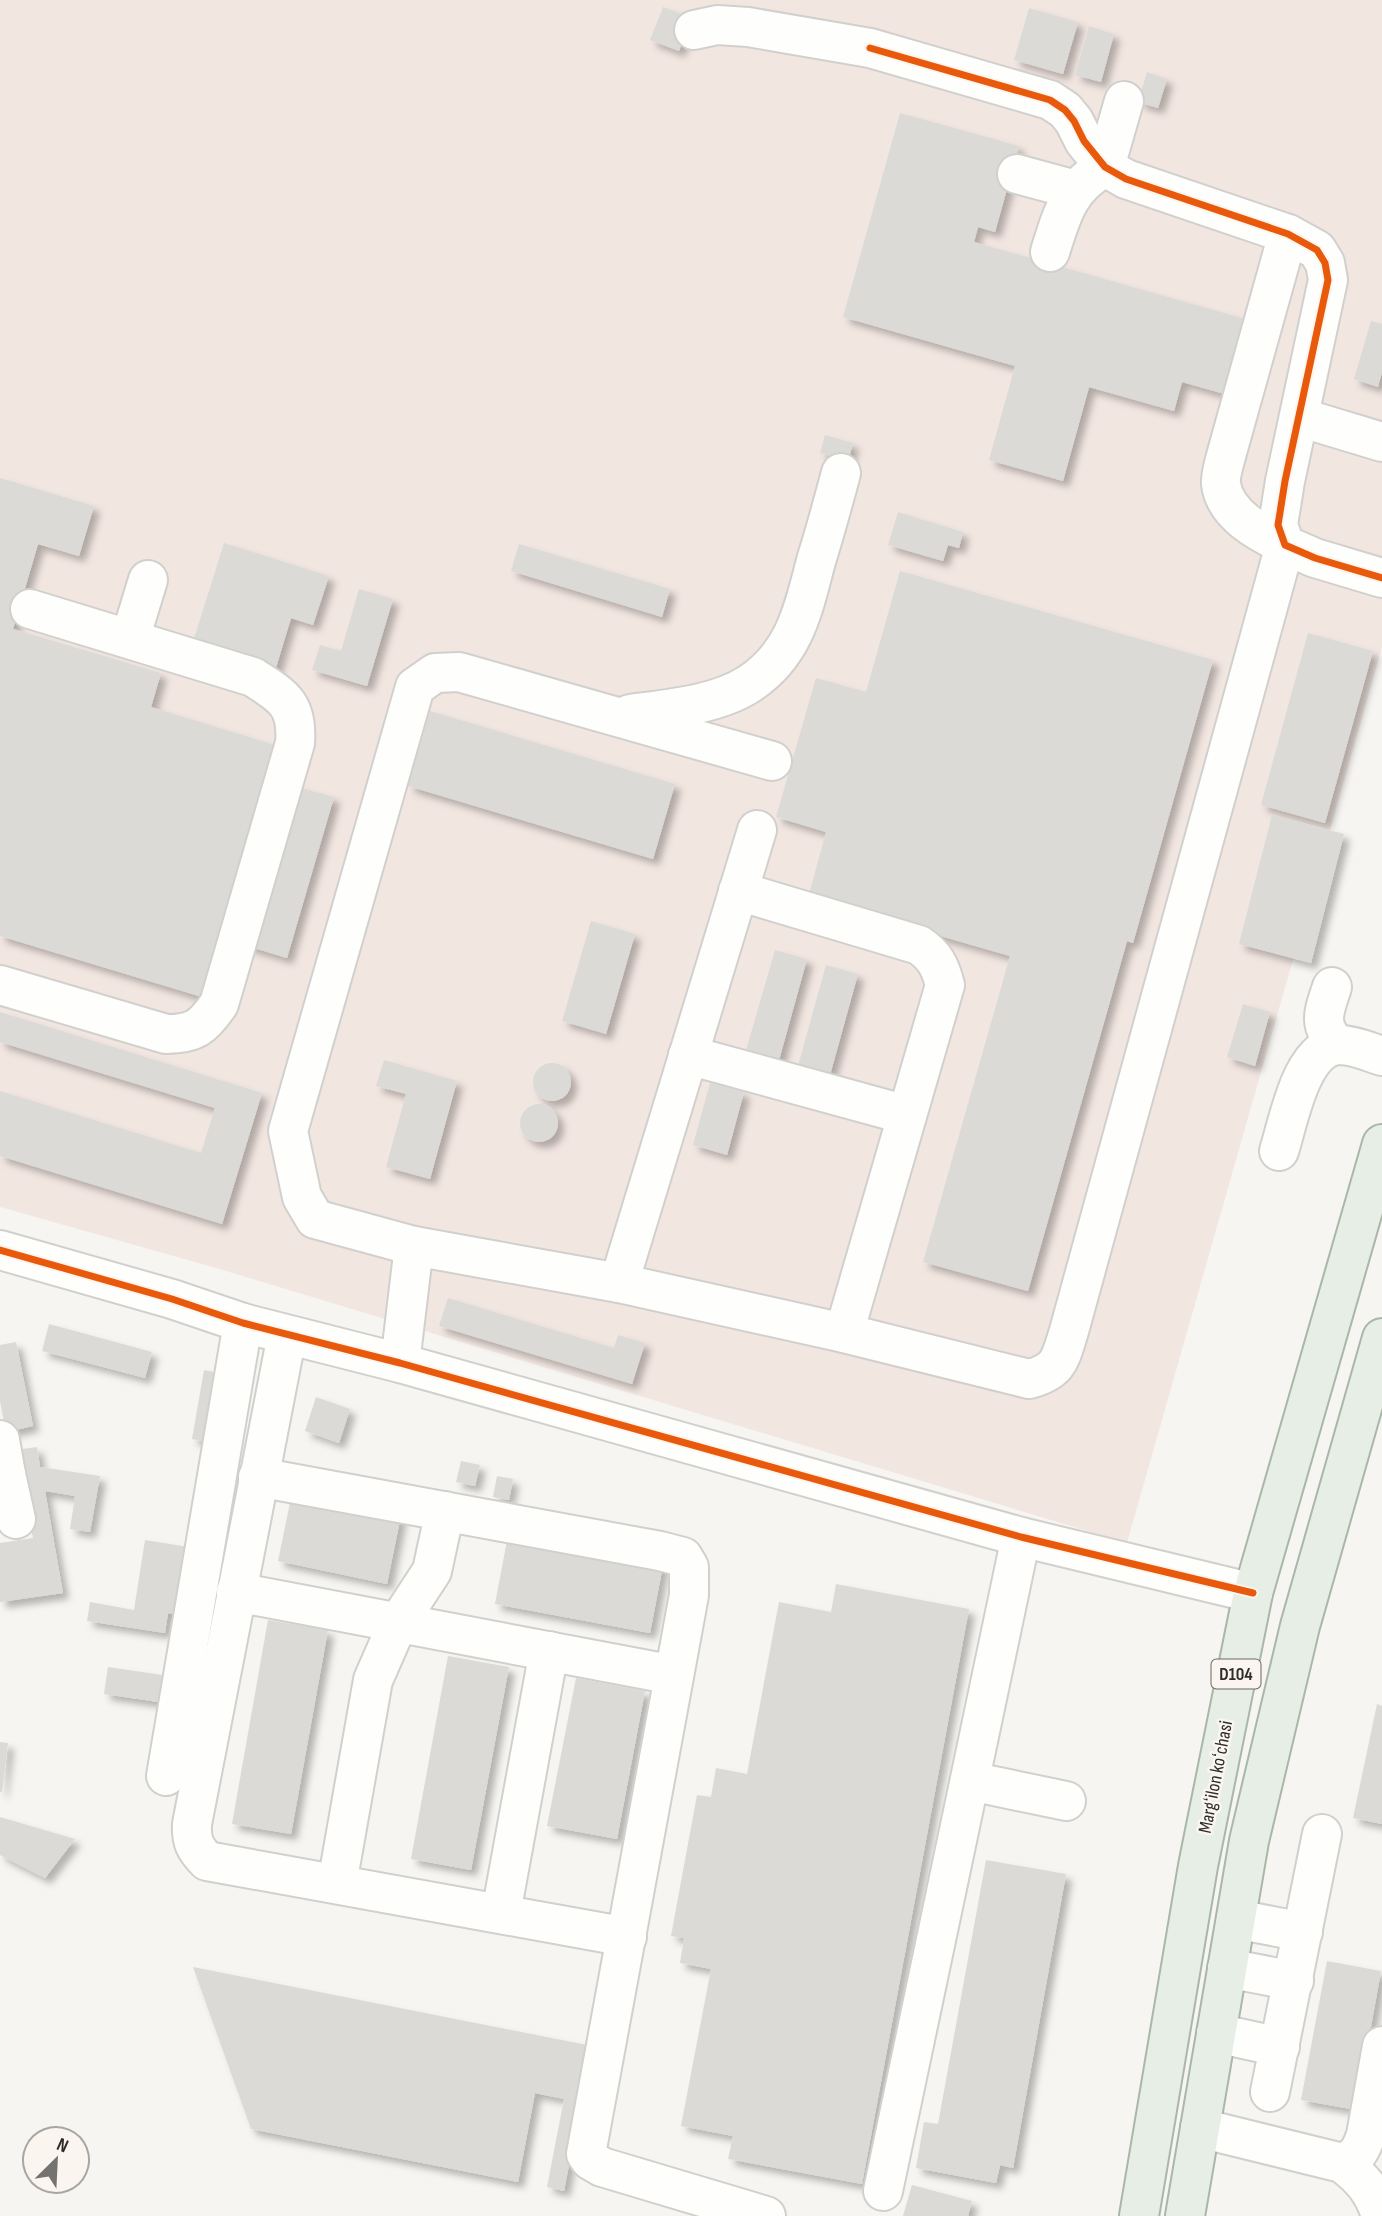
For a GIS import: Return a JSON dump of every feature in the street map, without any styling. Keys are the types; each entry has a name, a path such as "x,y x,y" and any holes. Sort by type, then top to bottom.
{"main road":[{"name":"Margʻilon koʻchasi","path":"1139,2216 1198,1866 1253,1593 1382,1144"},
{"name":"D104","path":"1185,2216 1249,1841 1300,1626 1382,1338"}],"street":[{"path":"694,30 717,25 748,27 870,48 1050,100 1065,110 1074,121 1084,141 1091,179"},
{"path":"1051,253 1063,210 1091,179 1124,101"},
{"path":"772,761 459,672 435,673 415,687 288,1131 302,1197 315,1219 414,1246 619,1283 844,1333 1029,1379 1048,1374 1060,1358 1285,545 1278,526 1285,481 1328,280 1325,264 1317,250 1288,234 1126,178 1091,179 1017,174"},
{"path":"1288,234 1226,456 1221,483 1227,502 1244,521 1264,535 1315,558 1382,578"},
{"path":"1299,418 1382,442"},
{"path":"614,716 681,707 717,697 747,685 769,668 785,649 799,624 841,473"},
{"path":"130,639 148,580"},
{"path":"0,985 166,1034 182,1034 200,1028 219,1004 295,743 296,724 293,712 280,694 253,677 30,609"},
{"path":"619,1283 757,830"},
{"path":"738,891 919,945 933,955 940,966 945,985 844,1333"},
{"path":"1332,987 1324,1022 1326,1033 1337,1045"},
{"path":"1279,1151 1304,1073 1322,1049 1337,1045 1350,1046 1382,1056"},
{"path":"688,1055 906,1115"},
{"path":"400,1363 414,1246"},
{"path":"0,1250 172,1299 243,1323 400,1363 1021,1537 1253,1593"},
{"path":"166,1776 243,1323"},
{"path":"287,1335 191,1838 196,1849 206,1860 627,1937"},
{"path":"258,1478 660,1550 683,1557 689,1567 689,1595 586,2154 590,2160 602,2167 766,2216"},
{"path":"337,1884 373,1680 398,1623 432,1571 445,1511"},
{"path":"883,2190 1021,1537"},
{"path":"236,1592 674,1675"},
{"path":"501,1913 549,1651"},
{"path":"970,1781 1066,1801"},
{"path":"1270,2092 1322,1834"},
{"path":"1236,1919 1304,1932"},
{"path":"1227,1968 1294,1981"},
{"path":"1216,2033 1280,2047"},
{"path":"1342,2163 1353,2159 1361,2149 1366,2135 1382,2046"},
{"path":"1200,2128 1342,2163 1361,2177 1376,2199 1381,2216"}],"shaded area":[{"path":"0,0 1382,0 1382,647 1127,1543 216,1268 0,1207"}],"building":[{"path":"663,7 681,14 677,25 688,29 679,51 650,40"},
{"path":"1029,8 1078,22 1063,74 1014,60"},
{"path":"1089,26 1114,34 1101,82 1075,75"},
{"path":"1147,72 1167,79 1158,108 1138,102"},
{"path":"900,113 1019,146 995,232 978,227 974,242 1249,320 1228,395 1182,382 1174,411 1089,387 1063,481 989,460 1015,366 843,317"},
{"path":"1371,321 1382,324 1382,372 1378,387 1354,379"},
{"path":"825,435 853,443 848,461 820,453"},
{"path":"0,478 94,506 79,556 38,544 13,629 161,673 151,707 278,746 202,997 0,936"},
{"path":"898,512 963,532 959,548 948,545 943,561 888,545"},
{"path":"224,543 329,576 313,625 291,618 275,671 192,645"},
{"path":"519,544 670,589 662,617 511,571"},
{"path":"900,571 1213,660 1133,943 1127,941 1028,1291 923,1262 1010,956 808,898 826,832 776,817 816,678 866,692"},
{"path":"359,589 393,599 367,686 312,670 320,645 341,651"},
{"path":"1308,633 1373,651 1325,823 1261,805"},
{"path":"430,711 675,784 653,859 408,786"},
{"path":"291,785 334,797 287,958 244,945"},
{"path":"1272,815 1344,834 1311,963 1239,944"},
{"path":"591,921 635,934 606,1034 562,1021"},
{"path":"775,950 807,959 778,1064 745,1054"},
{"path":"826,965 858,974 830,1075 798,1066"},
{"path":"1243,1004 1270,1012 1255,1066 1227,1057"},
{"path":"0,1012 262,1093 222,1224 0,1156 0,1091 201,1153 215,1108 0,1042"},
{"path":"384,1060 457,1081 430,1179 386,1167 406,1094 376,1086"},
{"path":"552,1063 565,1069 571,1082 565,1095 552,1101 539,1095 533,1082 539,1069"},
{"path":"710,1083 744,1092 727,1155 693,1145"},
{"path":"539,1104 552,1110 558,1123 552,1136 539,1142 526,1136 520,1123 526,1110"},
{"path":"448,1298 614,1348 618,1335 645,1343 632,1384 439,1326"},
{"path":"49,1324 152,1352 145,1378 42,1351"},
{"path":"16,1342 33,1426 6,1432 0,1401 0,1345"},
{"path":"204,1370 225,1374 213,1443 192,1439"},
{"path":"316,1397 350,1409 339,1443 305,1431"},
{"path":"37,1447 40,1467 100,1476 90,1532 70,1529 75,1496 45,1491 63,1593 0,1602 0,1543 33,1538 15,1450"},
{"path":"461,1461 480,1465 475,1486 456,1482"},
{"path":"497,1476 513,1479 509,1500 493,1497"},
{"path":"292,1493 401,1515 387,1584 278,1561"},
{"path":"509,1530 664,1560 650,1633 495,1604"},
{"path":"145,1540 195,1548 184,1616 168,1613 165,1633 87,1621 90,1602 134,1610"},
{"path":"836,1584 969,1609 862,2184 728,2159 733,2136 681,2126 711,1969 680,1963 684,1938 671,1936 697,1795 711,1797 716,1768 747,1774 779,1602 831,1612"},
{"path":"268,1620 328,1630 291,1834 232,1824"},
{"path":"448,1656 509,1667 471,1870 411,1859"},
{"path":"108,1667 176,1677 172,1704 104,1694"},
{"path":"576,1678 645,1691 617,1839 547,1826"},
{"path":"1377,1704 1382,1706 1382,1824 1353,1818"},
{"path":"0,1742 8,1743 2,1792 0,1792"},
{"path":"0,1817 75,1839 45,1878 0,1855"},
{"path":"986,1860 1066,1874 1013,2168 1000,2165 996,2183 916,2168 924,2122 938,2124"},
{"path":"1327,1961 1381,1971 1356,2110 1301,2100"},
{"path":"193,1967 592,2046 564,2191 547,2187 564,2099 535,2093 518,2182 251,2129"},
{"path":"912,2185 972,2201 968,2216 903,2216"}],"cycle path":[{"path":"870,48 1050,100 1065,110 1084,141 1105,167 1126,179 1288,234 1317,250 1325,263 1328,280 1278,525 1285,545 1315,558 1382,578"},
{"path":"0,1250 172,1299 243,1323 400,1363 1021,1537 1253,1593"}]}
